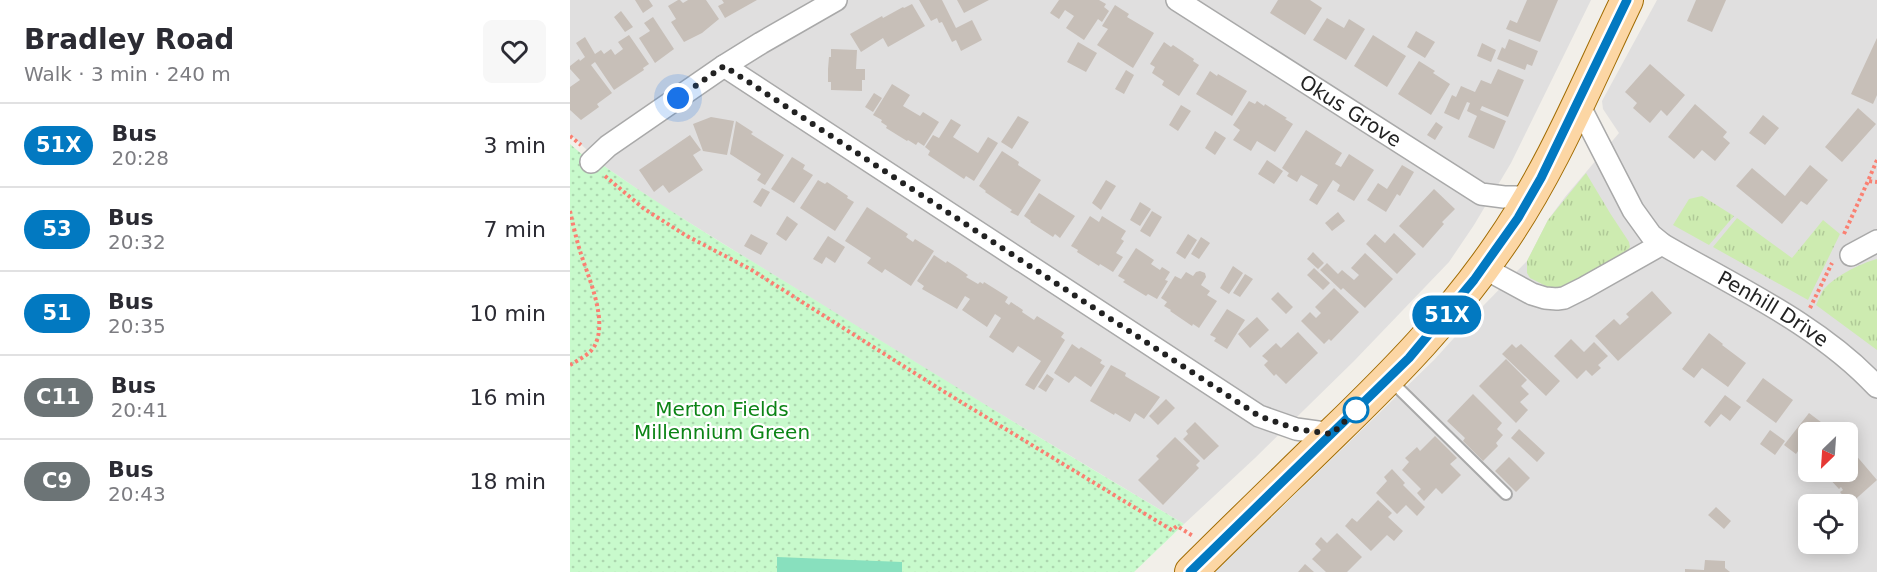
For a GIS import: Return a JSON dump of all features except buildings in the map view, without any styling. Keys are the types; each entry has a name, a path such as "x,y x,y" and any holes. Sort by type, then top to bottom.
{"main road":[{"path":"1191,572 1389,378 1440,323 1484,268 1530,197 1627,0"}],"street":[{"path":"594,168 608,146 724,66 836,0"},
{"name":"Okus Grove","path":"1177,0 1480,194 1530,197"},
{"path":"724,66 1259,416 1296,429 1332,434"},
{"name":"Penhill Drive","path":"1578,103 1633,210 1651,235 1662,244 1802,324 1846,357 1877,387"},
{"path":"1851,255 1877,241"},
{"path":"1484,268 1532,294 1557,299 1584,288 1662,244"}],"lane":[{"path":"1389,378 1506,494"}],"path":[{"path":"1877,160 1868,181 1877,182"},
{"path":"594,168 643,208 685,235 750,269 943,391 1170,529 1177,526 1214,549"},
{"path":"570,211 580,252 597,303 598,326 596,344 591,351 570,365"}],"shaded area":[{"path":"570,0 1591,0 1511,163 1449,262 1354,361 1184,524 952,385 656,202 604,166 570,134"},
{"path":"1657,0 1877,0 1877,572 1215,572 1434,360 1527,261 1548,220 1619,133 1603,109 1602,101"}],"green space":[{"name":"Merton Fields Millennium Green","path":"570,144 599,169 604,166 735,251 1184,524 1134,572 570,572"},
{"path":"1586,173 1630,247 1626,252 1569,286 1558,289 1548,287 1530,278 1527,273 1527,261 1548,220"},
{"path":"1702,196 1734,216 1709,245 1673,225 1689,199"},
{"path":"1737,218 1792,258 1823,220 1840,234 1808,300 1713,247"},
{"path":"1877,259 1877,350 1816,305 1822,292 1839,276"},
{"path":"777,557 902,562 902,572 777,572"}],"bus line":[{"name":"51X","path":"1190,572 1409,358 1474,280 1518,218 1541,178 1627,0"}],"route":[{"path":"678,98 724,66 1259,416 1286,427 1332,434 1360,406 1356,410"}]}
